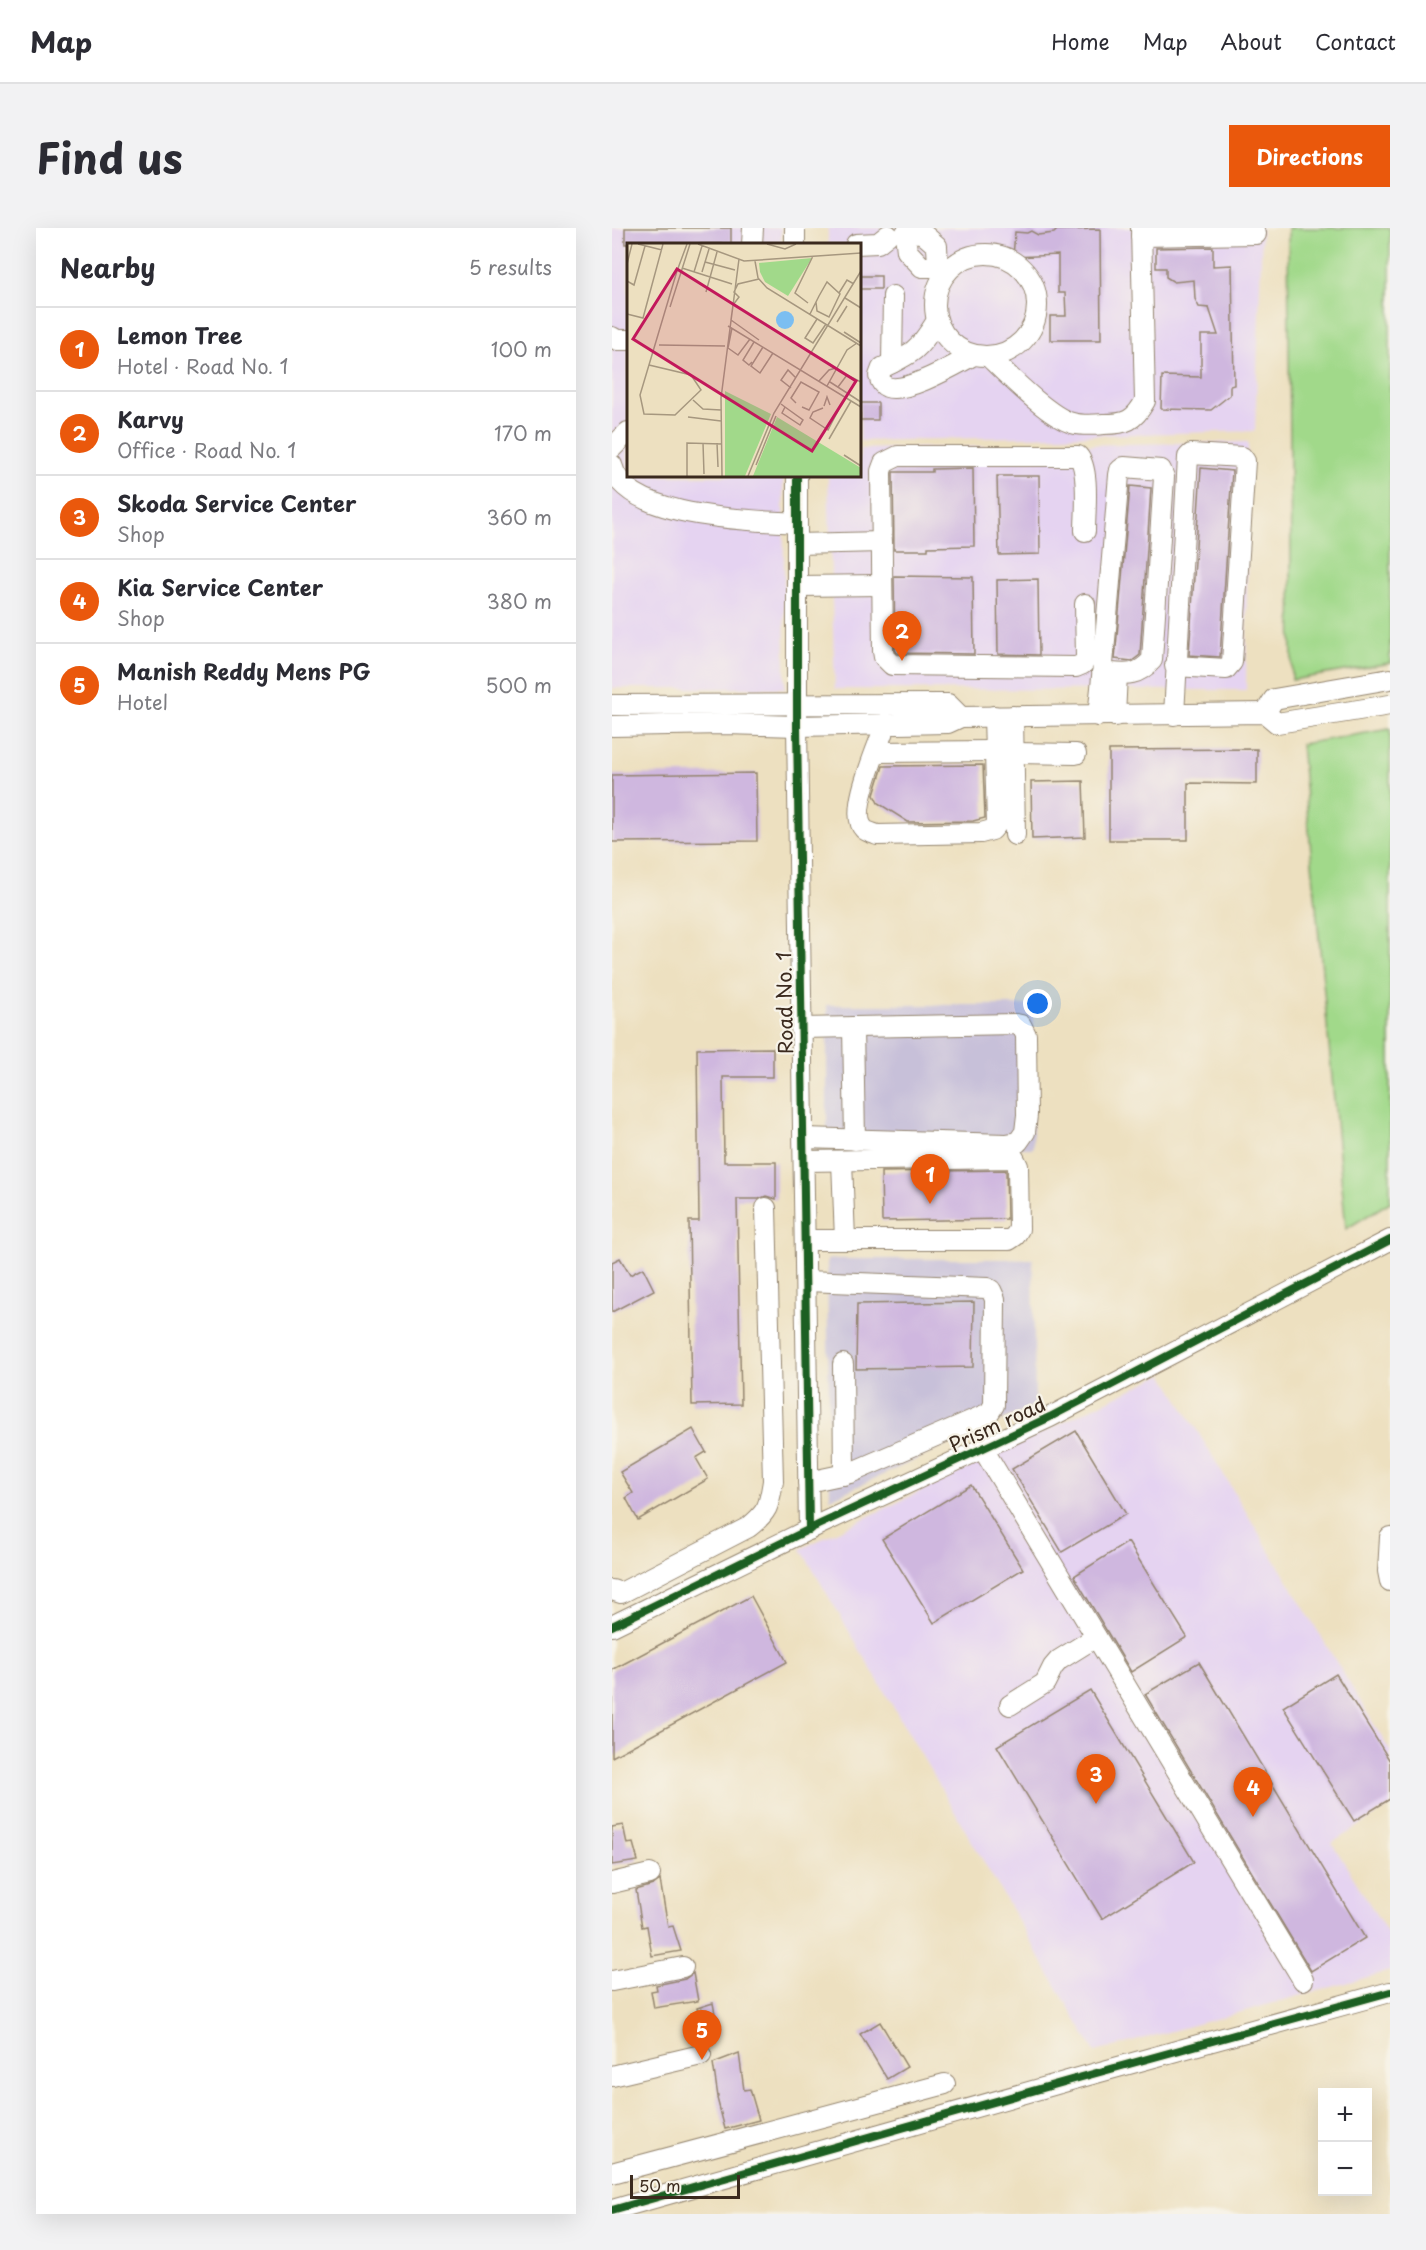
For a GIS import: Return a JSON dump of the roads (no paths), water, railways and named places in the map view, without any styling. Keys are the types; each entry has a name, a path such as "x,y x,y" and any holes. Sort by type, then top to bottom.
{"street":[{"path":"752,243 753,228"},
{"path":"861,244 878,243 904,231 937,246 941,270 934,305 936,322 944,337 957,348 980,357 1050,411 1070,423 1086,425 1122,424 1139,413 1145,401 1141,232 1256,234"},
{"path":"936,322 912,354 882,368 879,376 886,387 902,387 980,357 1006,354 1020,344 1031,331 1037,315 1037,297 1031,281 1021,267 1007,258 990,254 973,255 941,270"},
{"path":"892,363 893,296"},
{"path":"612,337 617,340 627,340"},
{"path":"921,345 947,369"},
{"path":"612,448 627,433"},
{"path":"1174,715 1176,666 1188,457 1191,454 1242,457 1245,461 1232,662 1226,669 1176,666"},
{"path":"1085,531 1085,472 1083,462 1078,456 898,456 884,464 881,471 883,651 884,657 892,665 1076,667 1083,664 1086,658 1085,604"},
{"path":"612,465 620,482 656,504 676,511 796,523"},
{"path":"1107,716 1109,673 1120,470 1124,467 1157,470 1163,472 1164,477 1152,660 1136,673 1109,673"},
{"name":"Road No. 1","path":"797,477 797,726 809,1530"},
{"path":"797,544 882,542"},
{"path":"798,586 882,585"},
{"path":"1265,713 1274,699 1390,679"},
{"path":"612,705 948,704 961,717"},
{"path":"612,726 948,723 961,717 1265,713 1277,723 1390,705"},
{"path":"1003,716 1004,752 1016,835"},
{"path":"886,723 862,788 860,822 864,830 877,835 981,833 992,830 997,824 1004,752"},
{"path":"876,752 1076,754"},
{"path":"801,1028 1016,1024 1021,1025 1026,1035 1027,1115 1025,1132 1017,1142 1006,1144 804,1138"},
{"path":"853,1027 855,1140"},
{"path":"804,1161 1014,1158 1018,1166 1019,1229 1009,1240 806,1240"},
{"path":"842,1161 845,1240"},
{"path":"612,1590 621,1593 749,1527 763,1516 769,1507 773,1480 766,1208"},
{"name":"Prism road","path":"612,1626 809,1530 1050,1417 1390,1240"},
{"path":"806,1281 987,1288 994,1296 994,1405 989,1413 844,1475 808,1482"},
{"path":"843,1364 844,1475"},
{"path":"983,1449 1303,1980"},
{"path":"1390,1537 1388,1571 1390,1581"},
{"path":"1010,1705 1045,1683 1059,1660 1096,1637"},
{"path":"612,1883 650,1874"},
{"path":"612,1981 683,1967"},
{"path":"612,2210 1390,1992"},
{"path":"612,2076 700,2055"},
{"path":"612,2173 945,2084"}],"place":[{"name":"Karvy","path":"902,661"},
{"name":"Lemon Tree","path":"930,1204"},
{"name":"Skoda Service Center","path":"1096,1804"},
{"name":"Kia Service Center","path":"1253,1817"},
{"name":"Manish Reddy Mens PG","path":"702,2060"}]}
